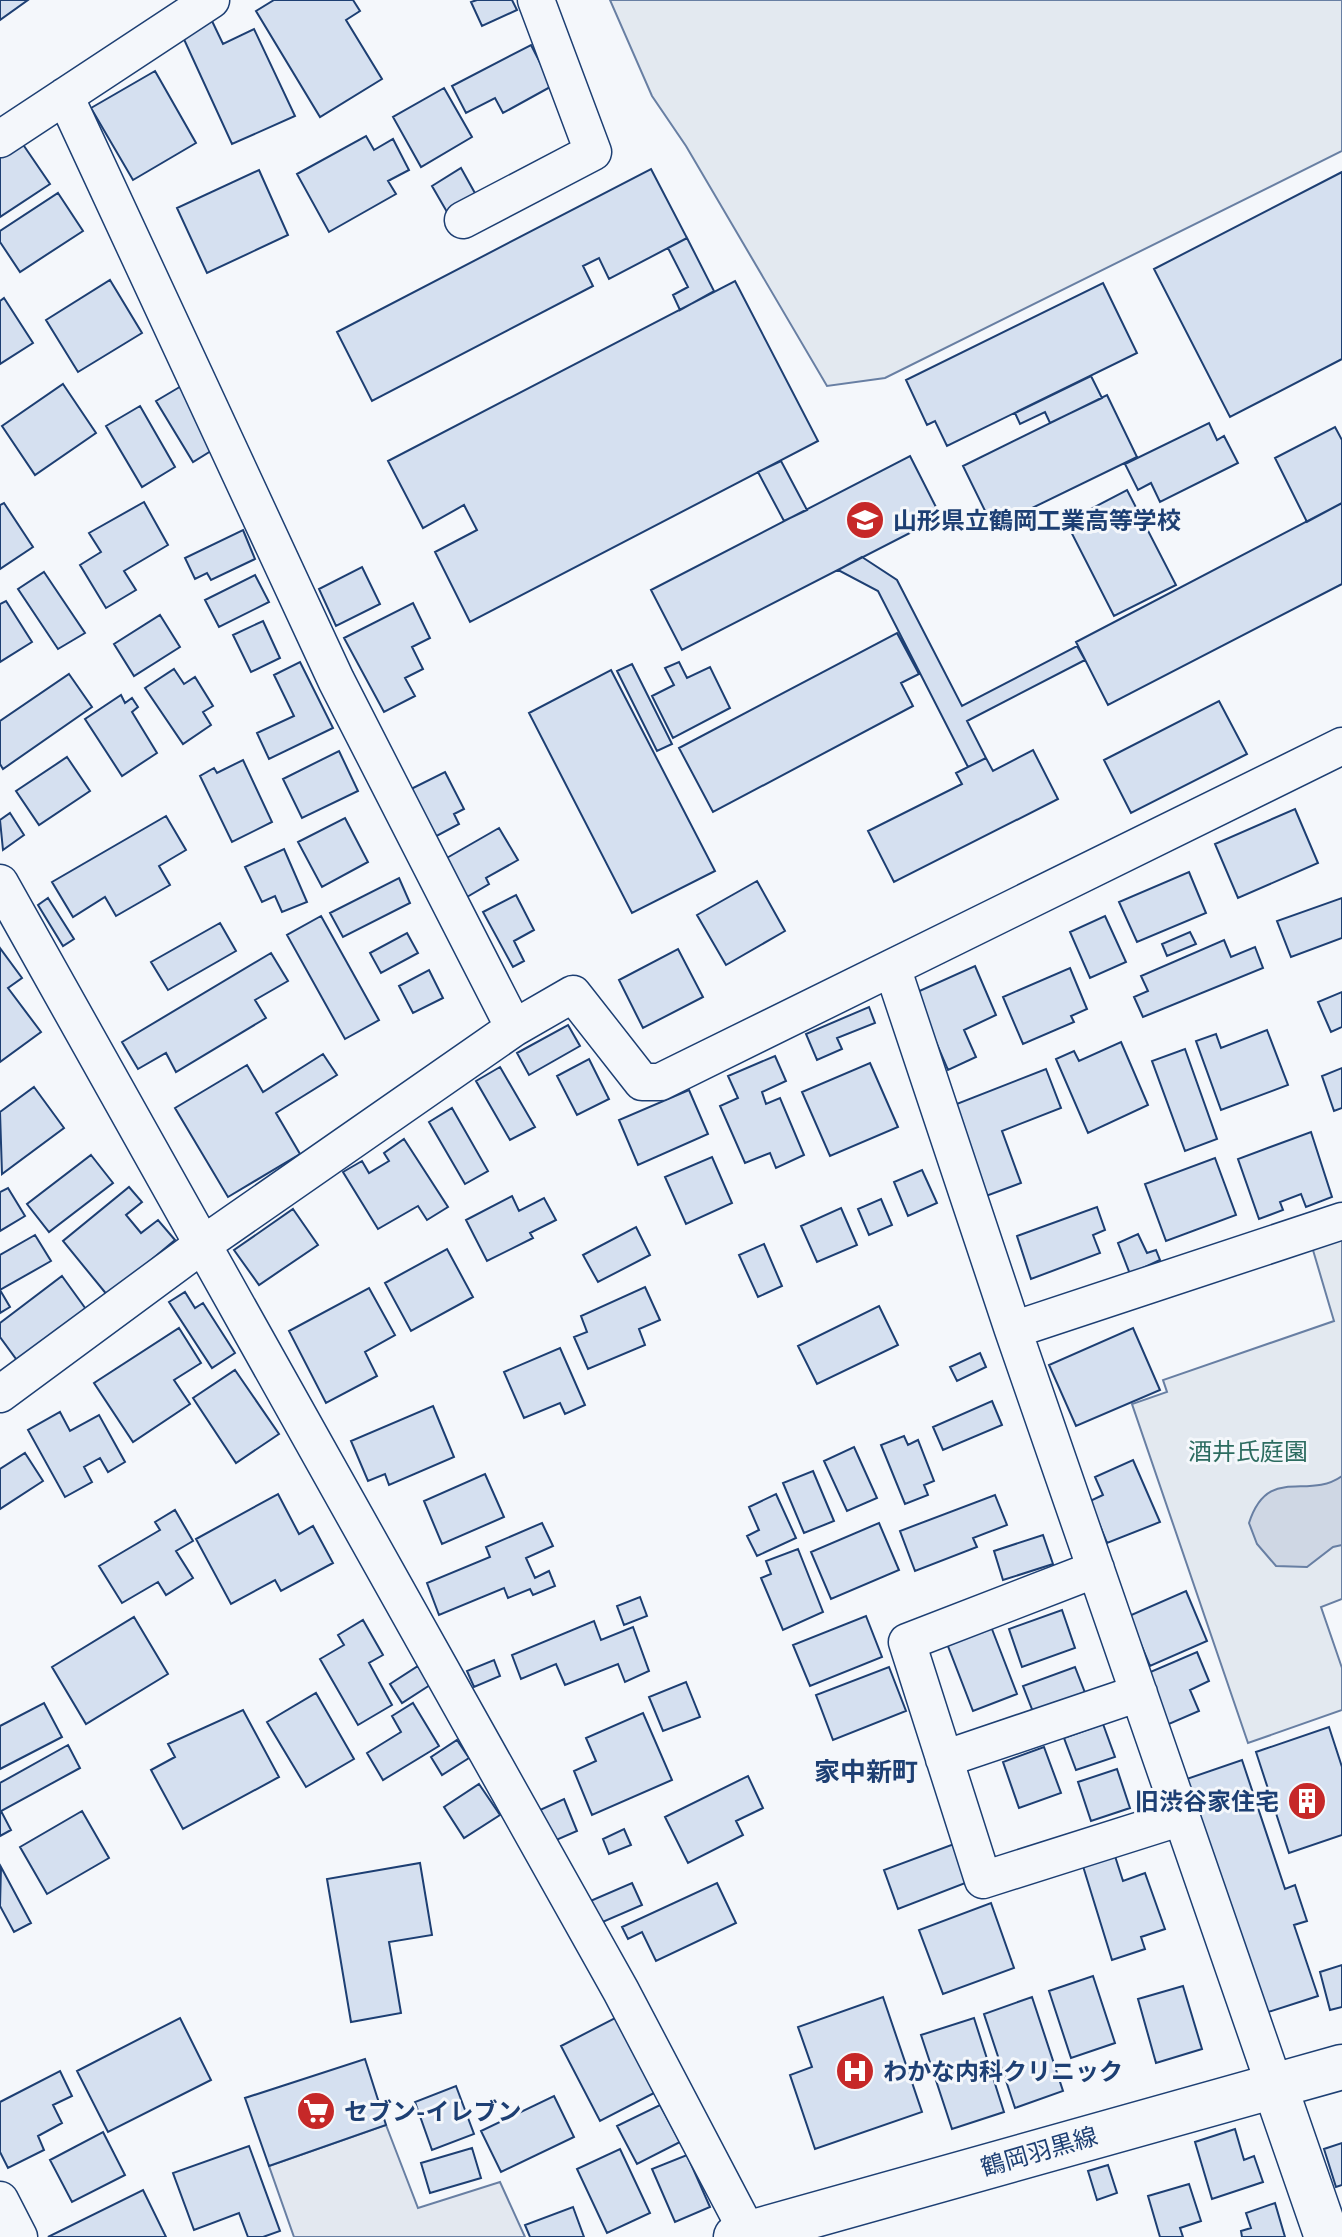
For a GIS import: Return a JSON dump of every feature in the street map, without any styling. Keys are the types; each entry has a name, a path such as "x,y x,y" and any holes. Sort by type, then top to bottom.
{"main road":[{"name":"鶴岡羽黒線","path":"762,2233 1342,2067"},
{"path":"1274,2084 1327,2237"}],"street":[{"path":"0,139 211,0"},
{"path":"463,220 593,152 536,0"},
{"path":"65,96 336,680 514,1028"},
{"path":"0,1394 202,1245 514,1028 573,994 642,1082 660,1082 893,970 1342,746"},
{"path":"0,883 621,1991 762,2233"},
{"path":"893,970 1013,1330 1274,2084"},
{"path":"1013,1330 1342,1221"},
{"path":"1096,1569 907,1642 983,1880 1182,1817"},
{"path":"944,1759 1139,1693"},
{"path":"0,2200 19,2237"}],"green space":[{"path":"610,0 1342,0 1342,151 885,378 827,386 686,146 652,96"},
{"name":"酒井氏庭園","path":"1342,1229 1342,1599 1321,1607 1342,1668 1342,1710 1248,1743 1132,1404 1167,1392 1163,1380 1334,1321 1310,1240"}],"shaded area":[{"path":"1342,1476 1342,1545 1333,1547 1307,1567 1276,1566 1257,1544 1249,1523 1257,1505 1267,1494 1278,1489 1315,1486"},
{"path":"386,2125 418,2208 500,2182 525,2237 294,2237 269,2166"}],"building":[{"path":"0,0 28,0 0,20"},
{"path":"274,0 353,0 360,11 346,20 382,79 320,117 256,11"},
{"path":"512,0 517,10 482,26 471,2"},
{"path":"212,21 223,44 254,29 295,116 232,144 182,35"},
{"path":"531,45 552,86 503,113 495,98 466,113 452,86"},
{"path":"155,71 196,143 133,180 91,108"},
{"path":"444,88 472,137 421,167 393,117"},
{"path":"366,136 374,150 393,139 409,170 388,181 396,194 329,232 297,174"},
{"path":"22,143 50,184 0,217 0,157"},
{"path":"461,168 476,195 447,212 432,186"},
{"path":"651,169 687,238 609,279 599,258 583,266 593,286 372,401 337,332"},
{"path":"259,170 288,235 207,273 177,208"},
{"path":"1342,172 1342,359 1230,417 1154,269"},
{"path":"58,193 83,231 20,272 0,242 0,231"},
{"path":"687,238 714,291 680,310 673,295 688,287 668,248"},
{"path":"110,280 142,333 78,372 46,320"},
{"path":"735,281 818,441 470,622 435,552 477,530 464,505 423,528 388,461"},
{"path":"1103,283 1137,353 947,446 935,421 927,425 906,380"},
{"path":"4,298 33,343 0,364 0,301"},
{"path":"1091,376 1102,398 1050,423 1045,412 1020,424 1015,413"},
{"path":"63,384 96,433 35,475 2,426"},
{"path":"183,385 219,446 193,462 156,401"},
{"path":"1107,395 1137,457 993,527 963,466"},
{"path":"140,406 175,467 142,487 106,426"},
{"path":"1209,423 1217,440 1224,436 1238,463 1160,502 1151,483 1138,490 1125,464"},
{"path":"1335,427 1342,440 1342,503 1307,522 1275,458"},
{"path":"910,456 941,517 682,650 651,590"},
{"path":"781,461 807,510 784,521 758,472"},
{"path":"1127,490 1176,585 1114,616 1066,522"},
{"path":"144,502 168,545 124,571 136,590 106,608 80,565 101,552 89,533"},
{"path":"4,503 33,547 0,569 0,505"},
{"path":"1342,503 1342,584 1108,705 1076,642"},
{"path":"243,530 255,559 211,580 207,573 195,579 185,558"},
{"path":"862,557 897,580 962,706 1077,646 1085,660 967,721 986,758 968,767 878,591 838,570"},
{"path":"362,567 380,604 336,626 319,589"},
{"path":"44,572 85,633 58,649 18,589"},
{"path":"255,575 269,602 219,627 205,600"},
{"path":"6,601 32,642 0,662 0,604"},
{"path":"413,603 430,638 412,647 423,669 405,678 415,696 384,712 344,638"},
{"path":"160,615 180,647 134,676 114,644"},
{"path":"263,621 280,658 251,672 233,635"},
{"path":"897,633 919,674 901,683 913,706 713,812 679,748"},
{"path":"300,662 333,728 269,759 257,733 294,716 274,675"},
{"path":"679,662 687,678 710,667 730,708 673,738 652,696 674,685 665,668"},
{"path":"632,664 672,744 657,751 617,671"},
{"path":"174,669 184,684 195,677 213,706 203,712 211,725 183,744 145,688"},
{"path":"611,670 715,871 632,913 529,713"},
{"path":"69,674 92,707 3,769 0,764 0,721"},
{"path":"121,695 125,703 132,698 138,707 132,712 157,753 122,776 85,719"},
{"path":"1219,701 1247,754 1131,813 1104,760"},
{"path":"1033,750 1058,799 894,882 868,831 962,784 956,773 986,758 993,771"},
{"path":"339,751 358,791 302,818 283,779"},
{"path":"67,757 90,791 39,825 16,791"},
{"path":"243,760 272,822 232,842 200,776 214,768 217,773"},
{"path":"445,772 464,809 454,814 459,824 431,839 405,792"},
{"path":"1295,809 1318,863 1238,898 1215,844"},
{"path":"10,813 24,835 3,850 0,820"},
{"path":"166,816 186,850 159,866 170,885 116,916 105,897 73,917 52,882"},
{"path":"345,818 368,862 322,887 298,842"},
{"path":"499,828 518,860 486,878 489,884 467,897 445,859"},
{"path":"284,849 307,902 282,912 275,896 262,902 245,867"},
{"path":"1189,872 1206,913 1137,942 1119,902"},
{"path":"399,878 410,903 343,937 330,913"},
{"path":"757,881 785,931 726,965 697,915"},
{"path":"516,895 534,930 514,941 524,961 513,967 483,912"},
{"path":"48,898 74,939 63,946 38,905"},
{"path":"1342,898 1342,938 1291,957 1277,921"},
{"path":"321,916 379,1020 345,1039 287,935"},
{"path":"1105,916 1126,962 1090,978 1070,932"},
{"path":"220,923 236,951 168,990 151,962"},
{"path":"1190,932 1196,944 1167,956 1162,944"},
{"path":"407,933 418,953 381,973 370,953"},
{"path":"1224,940 1231,957 1255,947 1263,968 1143,1017 1134,997 1148,991 1141,976"},
{"path":"0,948 22,978 8,988 41,1032 0,1062"},
{"path":"678,949 703,997 643,1028 619,980"},
{"path":"271,953 288,981 255,1000 266,1018 176,1072 166,1053 138,1069 122,1042"},
{"path":"975,966 996,1015 964,1030 976,1057 948,1070 915,993"},
{"path":"1070,968 1087,1009 1071,1016 1074,1022 1023,1044 1003,997"},
{"path":"429,970 443,998 413,1013 399,986"},
{"path":"1342,992 1342,1027 1331,1032 1318,1002"},
{"path":"869,1007 875,1023 837,1038 842,1049 817,1060 806,1034"},
{"path":"568,1025 580,1046 529,1075 517,1053"},
{"path":"1267,1030 1288,1085 1221,1110 1196,1041 1216,1034 1221,1048"},
{"path":"1121,1042 1148,1105 1088,1133 1056,1059 1074,1051 1079,1061"},
{"path":"1185,1049 1217,1139 1185,1151 1152,1061"},
{"path":"323,1054 337,1075 276,1113 300,1154 228,1197 175,1108 247,1065 263,1092"},
{"path":"775,1056 786,1081 762,1092 766,1104 780,1098 804,1155 776,1168 770,1153 745,1163 720,1106 738,1098 728,1076"},
{"path":"589,1059 609,1099 577,1115 557,1076"},
{"path":"870,1063 898,1127 830,1156 802,1092"},
{"path":"500,1067 535,1127 510,1140 476,1081"},
{"path":"1342,1068 1342,1108 1334,1111 1322,1076"},
{"path":"1046,1069 1061,1108 1002,1131 1021,1183 986,1196 954,1105"},
{"path":"34,1087 64,1128 2,1174 0,1112"},
{"path":"689,1090 708,1134 638,1165 619,1120"},
{"path":"452,1108 488,1171 465,1184 429,1122"},
{"path":"1311,1132 1332,1197 1306,1207 1301,1194 1280,1202 1283,1210 1259,1219 1238,1159"},
{"path":"404,1139 448,1207 427,1220 418,1206 378,1229 343,1172 362,1161 369,1173 389,1161 384,1153"},
{"path":"91,1155 113,1183 49,1232 27,1204"},
{"path":"712,1157 732,1203 686,1224 665,1177"},
{"path":"1215,1158 1236,1215 1166,1241 1145,1184"},
{"path":"922,1170 937,1203 908,1216 894,1182"},
{"path":"129,1187 142,1202 126,1215 141,1233 158,1220 175,1240 108,1296 63,1241"},
{"path":"8,1188 25,1216 0,1231 0,1192"},
{"path":"512,1196 519,1211 544,1198 556,1220 530,1233 533,1238 487,1261 466,1220"},
{"path":"881,1199 892,1225 869,1235 858,1209"},
{"path":"1097,1207 1105,1230 1093,1235 1100,1253 1031,1279 1017,1236"},
{"path":"841,1208 857,1245 817,1262 801,1226"},
{"path":"293,1209 318,1245 259,1285 234,1250"},
{"path":"636,1227 650,1255 598,1282 583,1255"},
{"path":"1138,1234 1147,1253 1156,1250 1160,1260 1130,1274 1118,1243"},
{"path":"35,1235 51,1261 0,1290 0,1255"},
{"path":"764,1244 782,1286 758,1297 739,1255"},
{"path":"447,1249 473,1297 411,1331 385,1283"},
{"path":"62,1276 88,1312 19,1363 0,1337 0,1323"},
{"path":"645,1287 660,1320 639,1329 645,1345 588,1369 574,1337 587,1332 581,1316"},
{"path":"369,1288 395,1335 365,1352 377,1376 326,1403 289,1331"},
{"path":"0,1290 10,1307 0,1313"},
{"path":"185,1292 195,1308 203,1303 235,1353 212,1368 169,1302"},
{"path":"879,1306 898,1345 817,1384 798,1346"},
{"path":"179,1328 201,1363 174,1380 190,1404 133,1442 94,1383"},
{"path":"1133,1328 1160,1390 1076,1426 1049,1365"},
{"path":"560,1348 585,1405 565,1414 560,1403 524,1418 504,1372"},
{"path":"980,1353 986,1367 957,1381 950,1367"},
{"path":"235,1370 279,1434 236,1463 193,1398"},
{"path":"992,1401 1002,1425 943,1450 933,1427"},
{"path":"433,1406 454,1457 389,1485 385,1474 368,1481 351,1441"},
{"path":"60,1412 70,1431 99,1415 125,1462 108,1472 100,1458 84,1467 92,1482 65,1497 28,1430"},
{"path":"904,1436 908,1445 918,1440 934,1481 924,1485 928,1495 905,1504 881,1445"},
{"path":"854,1447 877,1498 847,1511 824,1461"},
{"path":"25,1453 43,1481 0,1509 0,1469"},
{"path":"1133,1460 1160,1522 1107,1543 1090,1501 1103,1495 1095,1477"},
{"path":"813,1471 834,1521 804,1533 783,1483"},
{"path":"485,1474 504,1517 442,1544 424,1501"},
{"path":"278,1494 299,1534 313,1526 333,1563 281,1591 275,1580 231,1604 196,1539"},
{"path":"776,1494 796,1538 757,1556 747,1536 759,1530 749,1507"},
{"path":"995,1495 1007,1525 973,1538 977,1547 915,1571 900,1531"},
{"path":"175,1510 193,1541 176,1551 193,1578 166,1595 158,1582 122,1603 99,1566 160,1530 155,1522"},
{"path":"542,1523 553,1546 526,1558 535,1578 549,1571 555,1586 533,1595 530,1589 508,1598 504,1588 439,1615 427,1583 490,1557 486,1547"},
{"path":"879,1523 899,1570 831,1599 811,1552"},
{"path":"1043,1535 1053,1564 1003,1580 994,1551"},
{"path":"798,1549 823,1612 783,1630 761,1578 771,1574 766,1561"},
{"path":"1186,1591 1207,1641 1150,1666 1129,1616"},
{"path":"640,1597 647,1616 624,1625 617,1606"},
{"path":"1062,1610 1075,1648 1022,1667 1009,1629"},
{"path":"866,1616 882,1657 810,1686 793,1645"},
{"path":"134,1617 168,1674 86,1724 52,1667"},
{"path":"363,1620 383,1655 369,1663 392,1705 358,1725 320,1659 344,1645 338,1635"},
{"path":"594,1621 601,1640 633,1627 649,1671 625,1682 618,1664 565,1685 556,1664 521,1679 512,1655"},
{"path":"990,1624 1017,1694 973,1711 946,1641"},
{"path":"1197,1652 1209,1681 1190,1690 1199,1711 1162,1727 1141,1676"},
{"path":"494,1660 500,1676 474,1687 467,1671"},
{"path":"418,1666 430,1685 402,1703 390,1684"},
{"path":"889,1667 906,1711 833,1740 816,1695"},
{"path":"1075,1667 1089,1703 1037,1722 1023,1686"},
{"path":"686,1682 700,1717 663,1731 649,1697"},
{"path":"316,1693 354,1759 306,1787 267,1722"},
{"path":"44,1703 62,1737 0,1769 0,1726"},
{"path":"413,1703 439,1746 383,1780 367,1753 401,1732 392,1716"},
{"path":"243,1710 279,1777 183,1829 151,1770 175,1757 168,1744"},
{"path":"643,1713 672,1780 592,1815 574,1771 596,1761 586,1738"},
{"path":"1103,1724 1115,1757 1076,1770 1064,1738"},
{"name":"旧渋谷家住宅","path":"1329,1727 1342,1767 1342,1835 1289,1853 1256,1752"},
{"path":"457,1740 469,1758 442,1775 431,1757"},
{"path":"68,1745 80,1768 1,1811 11,1830 0,1836 0,1783"},
{"path":"1044,1747 1061,1793 1019,1808 1003,1762"},
{"path":"1242,1760 1285,1889 1295,1885 1307,1921 1294,1925 1318,1996 1259,2015 1181,1781"},
{"path":"1117,1769 1130,1808 1091,1821 1078,1782"},
{"path":"748,1776 763,1808 736,1821 743,1835 688,1863 665,1817"},
{"path":"479,1784 500,1815 464,1838 444,1807"},
{"path":"564,1799 577,1831 554,1841 540,1810"},
{"path":"82,1811 109,1858 47,1894 20,1847"},
{"path":"624,1829 631,1845 609,1854 603,1839"},
{"path":"954,1844 968,1882 898,1909 884,1870"},
{"path":"1114,1853 1123,1881 1145,1873 1165,1929 1141,1937 1145,1949 1112,1960 1082,1863"},
{"path":"420,1863 432,1935 389,1942 401,2013 351,2022 327,1879"},
{"path":"1,1867 31,1923 14,1932 0,1906"},
{"path":"632,1883 642,1905 598,1924 588,1902"},
{"path":"717,1883 736,1923 656,1961 642,1932 628,1939 622,1927"},
{"path":"991,1903 1014,1968 943,1994 919,1930"},
{"path":"1342,1965 1342,2007 1330,2010 1320,1972"},
{"path":"1093,1976 1115,2043 1071,2058 1049,1991"},
{"path":"1183,1986 1202,2049 1156,2063 1138,1999"},
{"name":"わかな内科クリニック","path":"883,1997 922,2112 815,2149 790,2075 812,2067 798,2027"},
{"path":"1032,1997 1063,2091 1015,2108 984,2014"},
{"path":"617,2017 656,2092 600,2121 561,2046"},
{"path":"180,2018 211,2080 108,2132 77,2071"},
{"path":"974,2018 1004,2112 952,2129 921,2035"},
{"name":"セブン-イレブン","path":"365,2059 386,2125 269,2166 245,2098"},
{"path":"60,2071 72,2096 53,2105 62,2123 38,2136 44,2150 8,2168 0,2152 0,2102"},
{"path":"456,2086 474,2134 432,2150 415,2102"},
{"path":"554,2096 574,2137 501,2172 481,2131"},
{"path":"660,2105 680,2142 637,2164 617,2126"},
{"path":"1235,2129 1244,2160 1254,2156 1263,2182 1212,2199 1195,2142"},
{"path":"103,2132 125,2175 72,2202 50,2160"},
{"path":"1342,2143 1342,2185 1336,2187 1324,2149"},
{"path":"249,2146 280,2231 263,2237 248,2237 239,2213 194,2230 173,2173"},
{"path":"472,2148 481,2178 430,2193 421,2163"},
{"path":"620,2149 650,2213 607,2233 577,2169"},
{"path":"687,2155 710,2207 675,2222 652,2169"},
{"path":"1108,2165 1117,2193 1097,2200 1088,2171"},
{"path":"1189,2184 1201,2221 1180,2228 1183,2237 1160,2237 1148,2196"},
{"path":"143,2190 166,2237 48,2237"},
{"path":"1275,2203 1285,2237 1242,2237 1241,2231 1251,2228 1246,2213"},
{"path":"573,2207 584,2237 530,2237 525,2225"}],"place":[{"name":"山形県立鶴岡工業高等学校","path":"865,520"},
{"name":"旧渋谷家住宅","path":"1307,1801"},
{"name":"わかな内科クリニック","path":"855,2071"},
{"name":"セブン-イレブン","path":"316,2111"}],"district":[{"name":"家中新町","path":"866,1771"}]}
